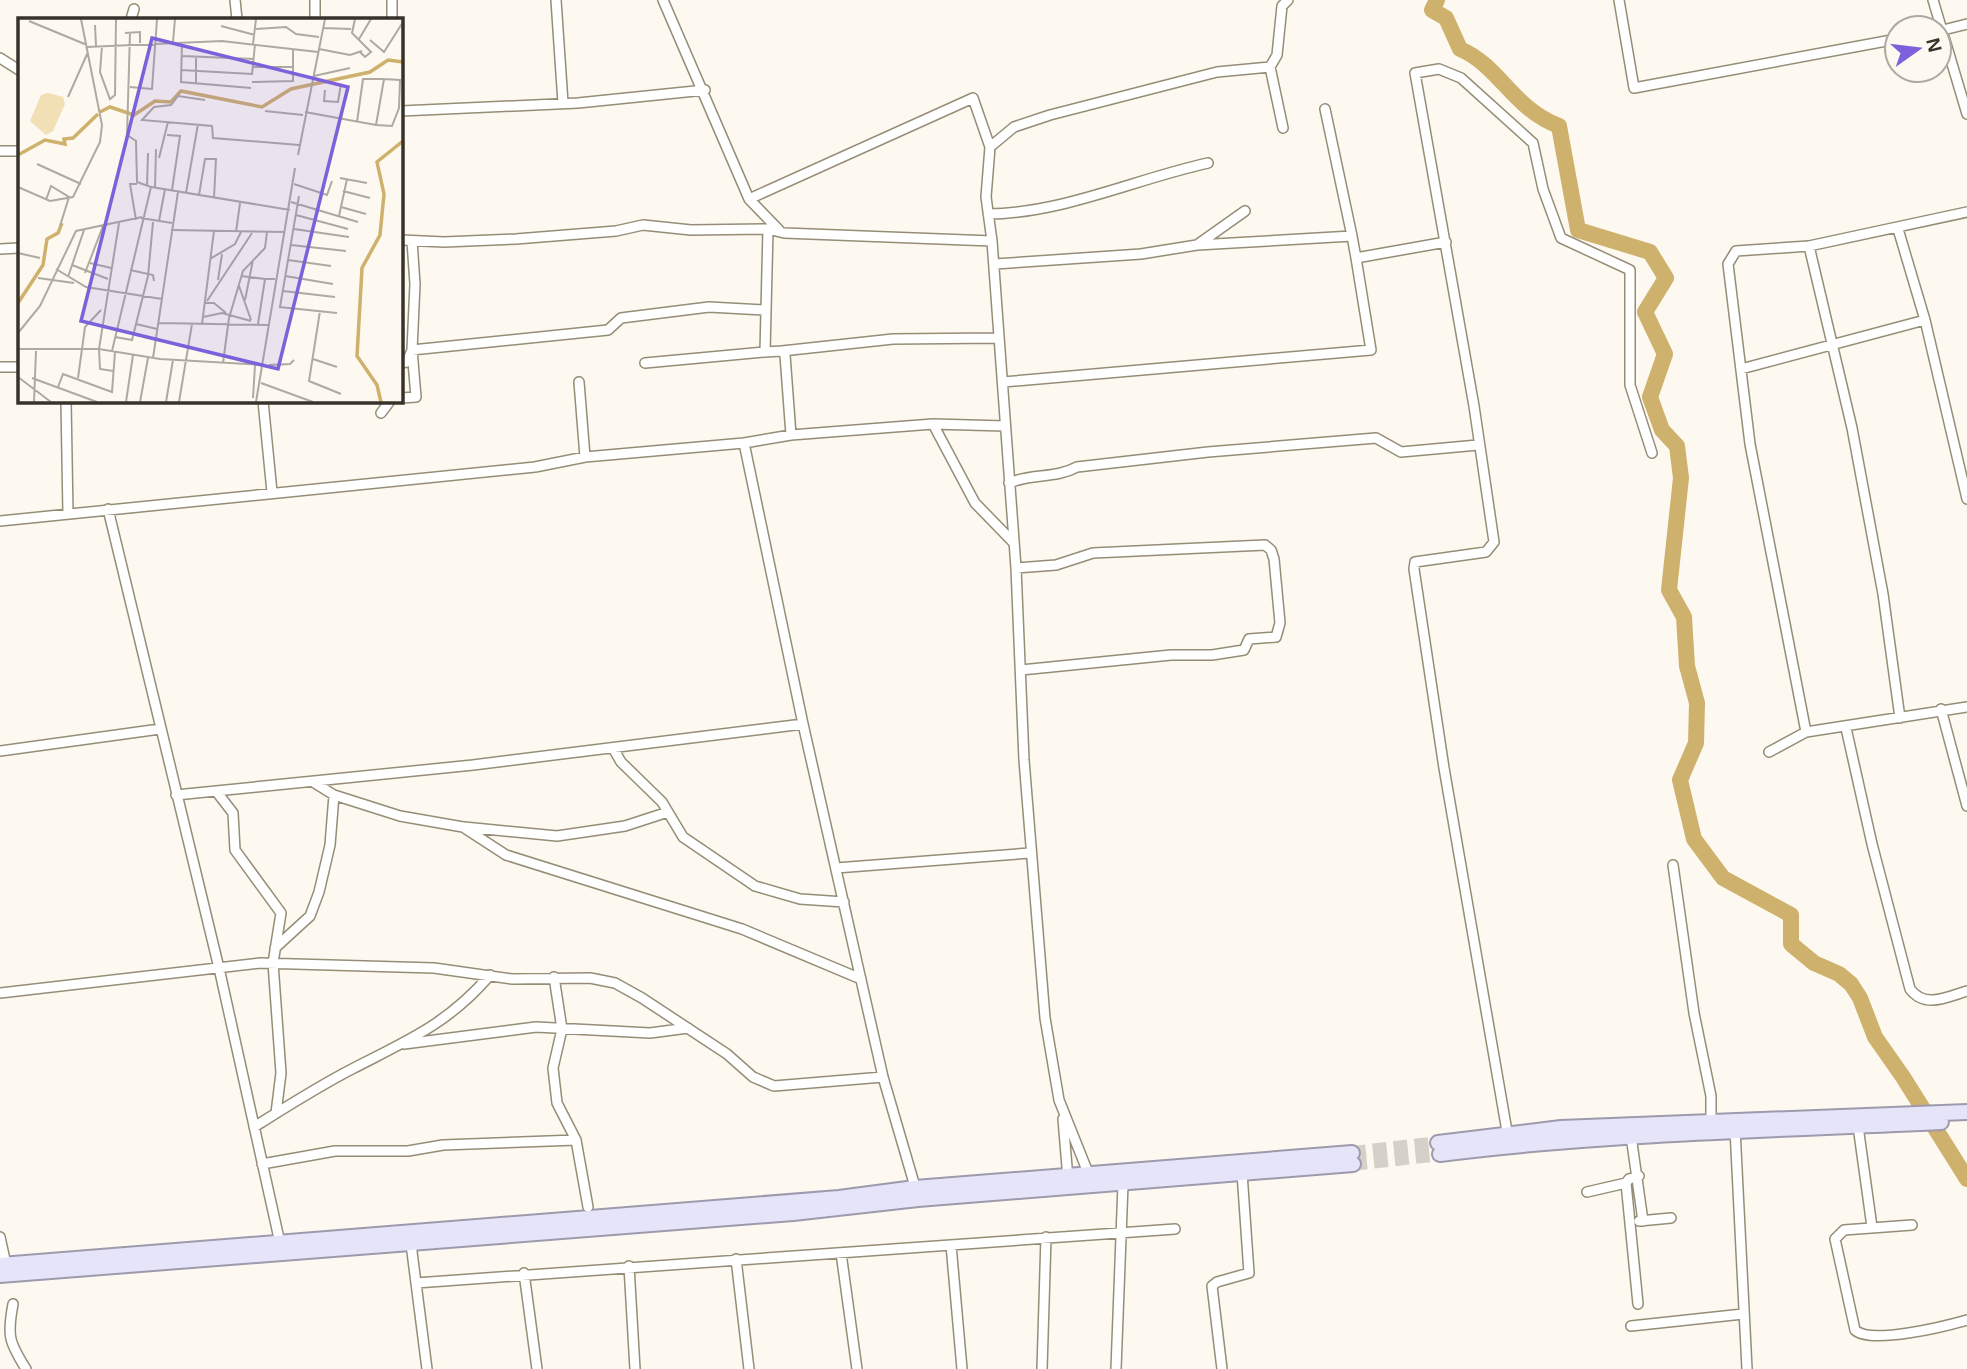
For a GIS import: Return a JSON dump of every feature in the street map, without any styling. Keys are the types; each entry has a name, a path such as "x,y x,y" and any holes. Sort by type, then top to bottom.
{"main road":[{"path":"1508,1140 1858,1126 1967,1112"},
{"path":"1935,1118 1967,1121"},
{"path":"1439,1149 1508,1140 1561,1128 1712,1120 1919,1119"},
{"path":"3,1270 280,1243 825,1199 1068,1183 1123,1184 1242,1173 1352,1158 1089,1175 1068,1183"},
{"path":"3,1270 411,1244 793,1213 916,1193"}],"street":[{"path":"234,0 237,18"},
{"path":"315,0 315,18"},
{"path":"392,0 392,18"},
{"path":"556,0 563,103"},
{"path":"663,0 705,90 749,199 763,216 783,233"},
{"path":"1283,128 1270,67 1277,55 1282,6 1288,0"},
{"path":"1619,0 1634,88 1883,42"},
{"path":"0,58 18,69"},
{"path":"990,147 1014,127 1050,115 1217,72 1270,67"},
{"path":"1508,1140 1444,768 1414,569 1415,562 1486,552 1492,548 1493,530 1446,242 1415,73 1439,69 1461,78 1534,143 1544,189 1561,237 1630,270 1630,385 1652,453"},
{"path":"1953,71 1967,114"},
{"path":"402,111 468,110 705,90"},
{"path":"749,199 973,98 990,147 988,214 995,264 1016,568 1030,853 1050,1060 1063,1114 1068,1183"},
{"path":"1003,382 1371,350 1352,236 1325,109"},
{"path":"0,151 18,151"},
{"path":"988,214 1018,213 1055,206 1154,175 1208,163"},
{"path":"1197,245 1245,211"},
{"path":"1805,732 1750,444 1727,270 1736,251 1809,246 1898,229 1967,212"},
{"path":"402,240 516,239 616,231 643,225 691,230 768,229 783,233 992,241"},
{"path":"765,352 768,229"},
{"path":"1898,229 1925,320 1967,499"},
{"path":"995,264 1141,254 1197,245 1352,236"},
{"path":"402,398 416,397 412,350 415,284 412,241"},
{"path":"1356,258 1446,242"},
{"path":"1809,246 1852,428 1883,594 1899,719"},
{"path":"0,249 18,248"},
{"path":"412,350 608,330 621,317 709,307 766,310"},
{"path":"1741,369 1925,320"},
{"path":"645,363 893,339 999,338"},
{"path":"402,363 407,362 412,350"},
{"path":"782,351 785,355 791,435"},
{"path":"0,367 18,367"},
{"path":"579,382 585,457"},
{"path":"66,402 68,514"},
{"path":"263,402 272,492"},
{"path":"381,413 389,402"},
{"path":"0,521 535,467 585,457 744,443 791,435 933,424 1005,426"},
{"path":"933,424 975,503 1014,543"},
{"path":"1009,482 1034,476 1063,475 1077,467 1350,440 1376,439 1401,453 1478,445"},
{"path":"744,443 803,724 883,1077 916,1193"},
{"path":"108,509 219,968 280,1243"},
{"path":"1016,568 1056,565 1093,553 1265,545 1271,550 1274,559 1280,623 1276,637 1248,639 1244,650 1212,656 1158,656 1021,670"},
{"path":"1769,752 1805,732 1846,728 1941,709 1967,707"},
{"path":"1941,709 1967,806"},
{"path":"176,795 313,782 803,724"},
{"path":"1846,728 1872,844 1910,989 1916,996 1932,1002 1967,992"},
{"path":"0,751 160,730"},
{"path":"613,748 621,762 662,802 682,837 755,886 800,899 844,902"},
{"path":"313,782 334,795 400,816 463,827 557,836 625,827 668,812"},
{"path":"216,791 233,814 235,850 281,913 273,964 281,1073 276,1113"},
{"path":"275,948 310,916 319,892 330,845 334,795"},
{"path":"463,827 506,855 742,929 861,979"},
{"path":"836,868 1030,853"},
{"path":"1673,865 1694,1013 1711,1096 1712,1120"},
{"path":"0,993 273,964 434,968 512,979 590,978 615,984 727,1054 753,1077 774,1086 883,1077"},
{"path":"254,1127 351,1069 404,1044 464,1005 490,975"},
{"path":"554,977 562,1029 553,1068 557,1103 576,1140 588,1207"},
{"path":"404,1044 536,1027 650,1033 688,1028"},
{"path":"1063,1114 1089,1175"},
{"path":"1858,1126 1872,1227"},
{"path":"1735,1129 1747,1369"},
{"path":"1631,1136 1639,1176 1643,1221"},
{"path":"262,1164 335,1151 408,1151 443,1145 576,1140"},
{"path":"1222,1369 1212,1286 1217,1282 1249,1273 1242,1173"},
{"path":"1587,1192 1626,1183 1639,1176"},
{"path":"1626,1183 1638,1304"},
{"path":"1116,1369 1123,1184"},
{"path":"1630,1221 1671,1219"},
{"path":"1912,1225 1844,1230 1835,1239 1854,1330 1864,1335 1904,1333 1967,1320"},
{"path":"416,1283 524,1273 1175,1229"},
{"path":"0,1237 3,1270"},
{"path":"1042,1369 1046,1237"},
{"path":"411,1244 427,1369"},
{"path":"951,1245 962,1369"},
{"path":"841,1252 857,1369"},
{"path":"736,1259 749,1369"},
{"path":"629,1266 635,1369"},
{"path":"524,1273 537,1369"},
{"path":"13,1304 8,1332 10,1344 26,1369"},
{"path":"1631,1326 1743,1314"}],"waterway":[{"path":"1437,0 1432,10 1446,18 1460,49 1486,66 1529,109 1559,126 1578,230 1650,252 1666,278 1645,312 1665,354 1650,397 1662,430 1677,446 1681,478 1669,590 1684,617 1687,666 1697,703 1696,743 1680,780 1694,839 1723,878 1791,915 1791,944 1814,963 1839,974 1851,984 1860,998 1875,1037 1967,1179"}],"tunnel":[{"path":"1352,1153 1438,1143"},
{"path":"1353,1164 1440,1154"}]}
